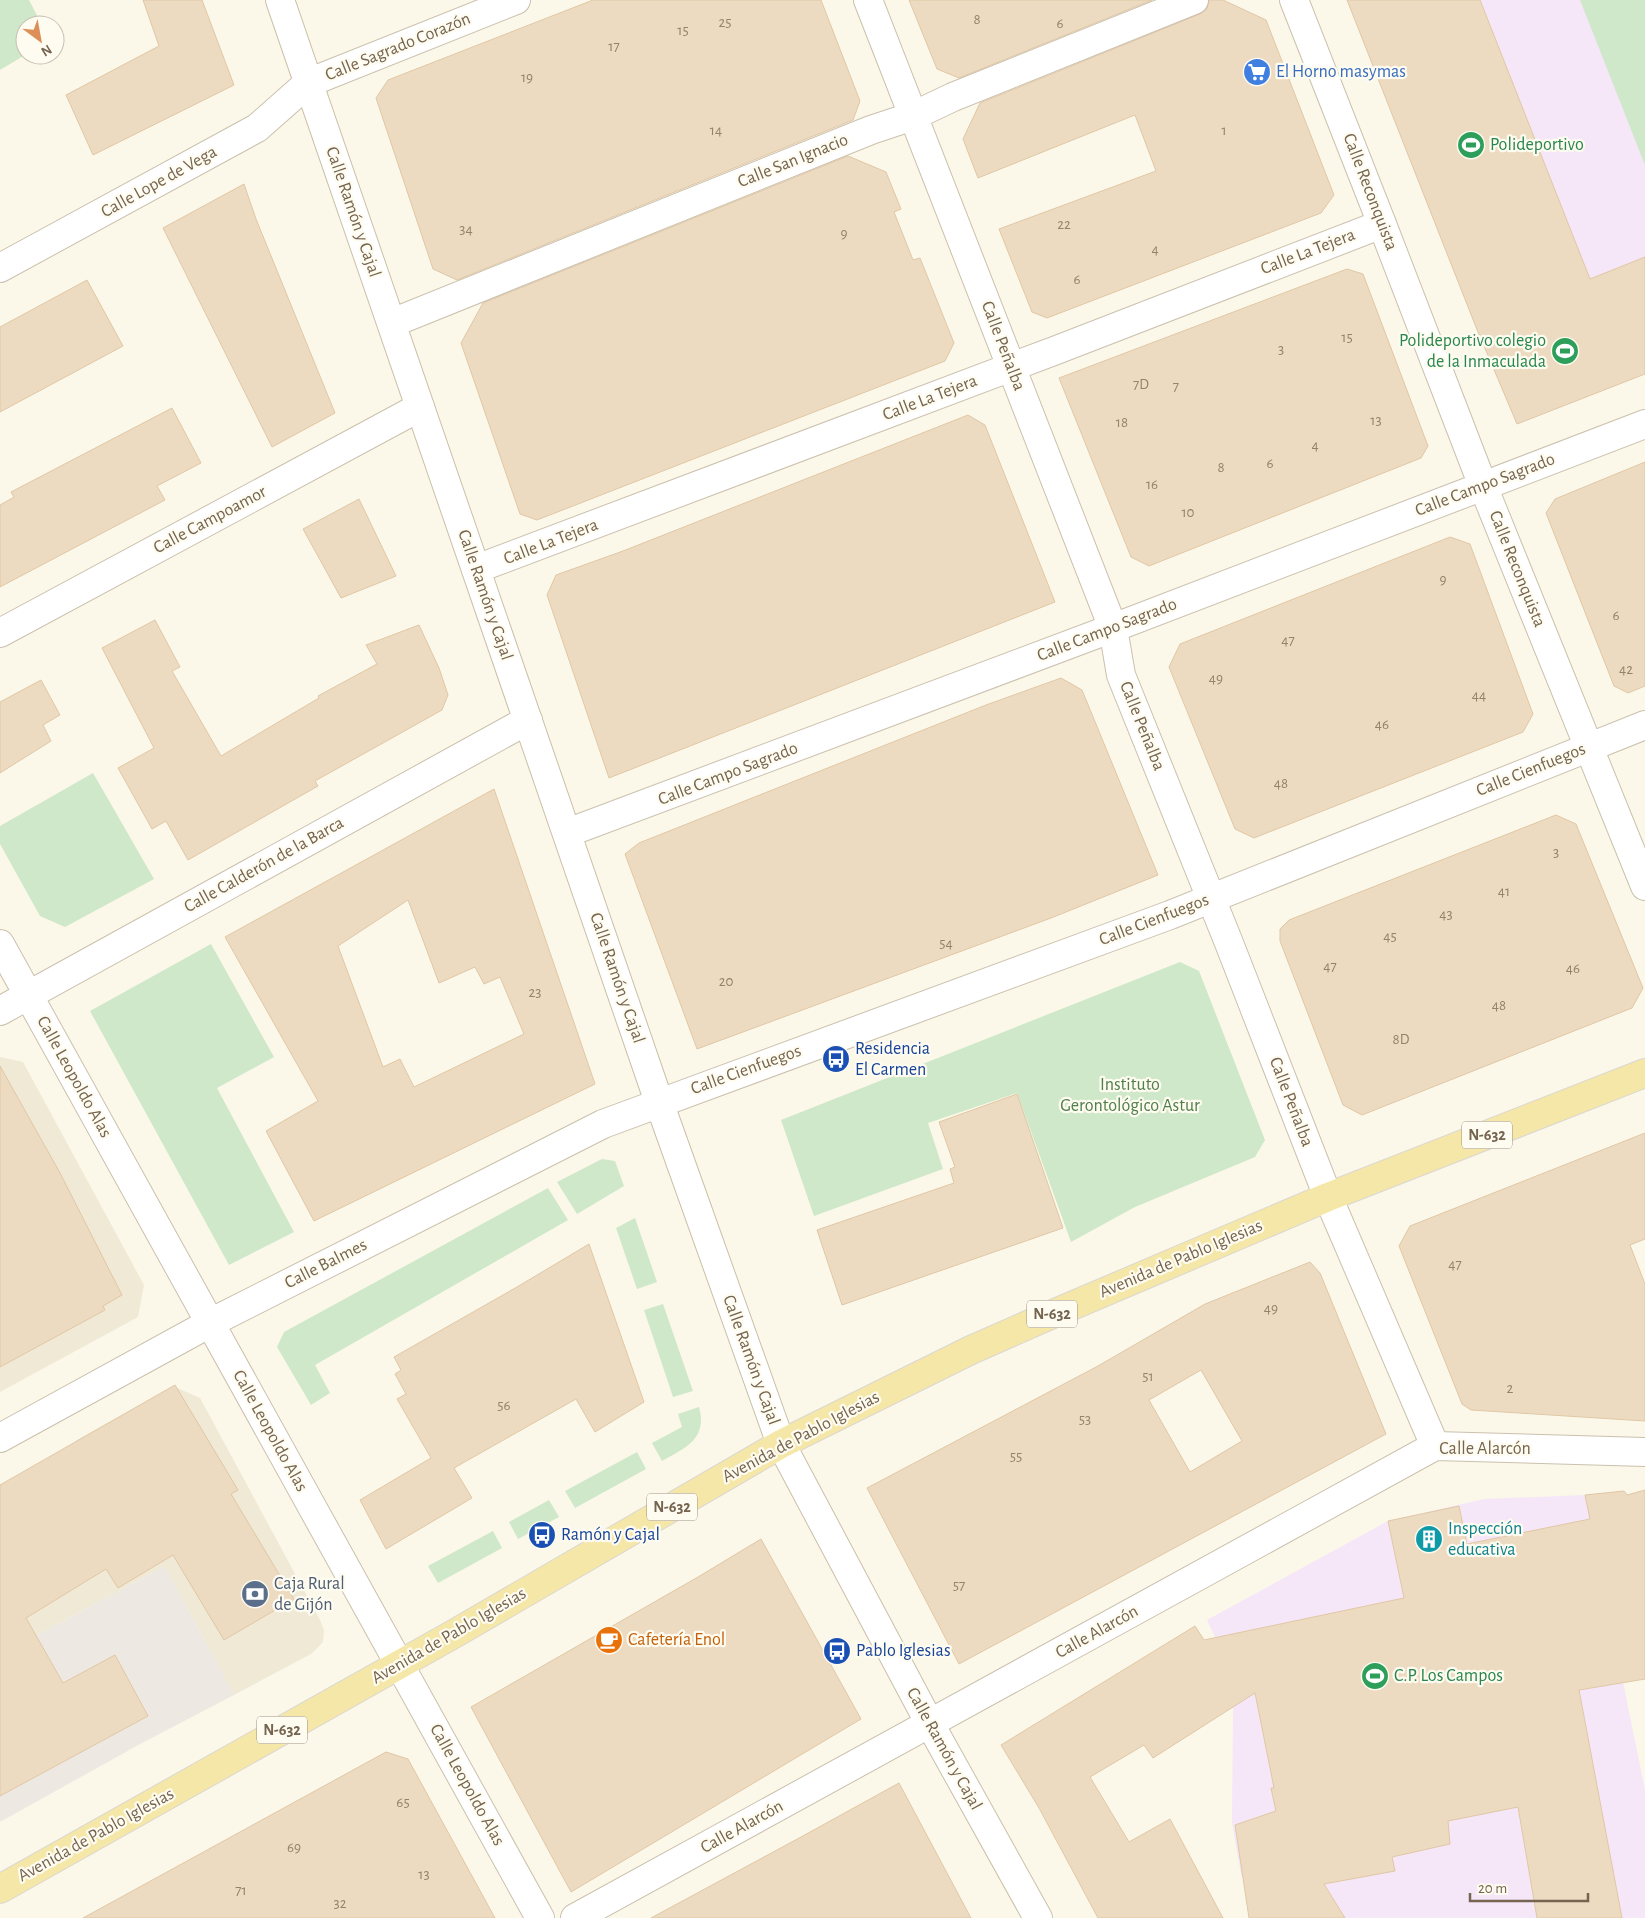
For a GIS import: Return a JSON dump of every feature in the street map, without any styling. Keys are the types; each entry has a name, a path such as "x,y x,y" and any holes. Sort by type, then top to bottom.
{"main road":[{"name":"Avenida de Pablo Iglesias","path":"0,1889 400,1664 781,1444 971,1350 1328,1197 1645,1073"}],"street":[{"name":"Calle Ramón y Cajal","path":"280,0 659,1102 781,1444 930,1724 1038,1918"},
{"name":"Calle Sagrado Corazón","path":"308,83 516,0"},
{"name":"Calle Peñalba","path":"868,0 1113,628 1121,675 1212,898 1328,1197 1435,1446"},
{"name":"Calle San Ignacio","path":"392,322 871,130 913,116 953,97 1194,0"},
{"name":"Calle Reconquista","path":"1294,0 1483,486 1645,886"},
{"name":"Calle Lope de Vega","path":"0,268 258,128 308,83"},
{"name":"Calle La Tejera","path":"476,569 1382,224"},
{"name":"Calle Campoamor","path":"0,633 420,407"},
{"name":"Calle Campo Sagrado","path":"567,833 1113,628 1645,424"},
{"name":"Calle Calderón de la Barca","path":"0,1010 528,720"},
{"name":"Calle Cienfuegos","path":"659,1102 1170,916 1645,725"},
{"name":"Calle Leopoldo Alas","path":"0,944 540,1918"},
{"name":"Calle Balmes","path":"0,1438 210,1323 603,1124 659,1102"},
{"name":"Calle Alarcón","path":"575,1918 1435,1446 1645,1452"}],"shaded area":[{"path":"1347,0 1645,0 1645,374 1517,424 1476,328"},
{"path":"0,1057 23,1062 144,1285 138,1317 0,1392"},
{"path":"173,1386 200,1398 320,1620 324,1630 323,1642 311,1654 234,1695 165,1566 0,1655 68,1448 77,1440"},
{"path":"1585,1495 1645,1790 1645,1918 1271,1918 1241,1874 1232,1823 1233,1708 1219,1646 1207,1620 1388,1521 1484,1499"},
{"path":"165,1566 234,1695 142,1743 0,1822 0,1655"}],"green space":[{"path":"0,0 29,0 37,15 15,15 15,61 0,70"},
{"path":"1580,0 1645,0 1645,165"},
{"path":"93,773 154,879 65,927 40,916 0,844 0,826"},
{"path":"211,944 274,1057 217,1088 294,1232 229,1265 90,1011"},
{"name":"Instituto Gerontológico Astur","path":"1180,962 1199,971 1265,1140 1255,1157 1135,1207 1071,1242 1017,1093 928,1123 943,1169 814,1216 781,1120"},
{"path":"602,1159 615,1161 624,1186 577,1214 557,1182"},
{"path":"548,1188 568,1220 315,1365 330,1393 311,1405 277,1347 284,1332"},
{"path":"635,1218 657,1282 637,1289 616,1228"},
{"path":"663,1304 693,1391 673,1397 644,1310"},
{"path":"699,1407 701,1418 697,1435 686,1447 662,1461 652,1443 682,1427 678,1414"},
{"path":"637,1452 646,1469 575,1508 565,1491"},
{"path":"549,1500 559,1517 518,1539 509,1522"},
{"path":"493,1531 502,1548 438,1583 428,1566"}],"building":[{"path":"143,0 202,0 234,85 93,155 66,95 159,46"},
{"path":"593,0 821,0 860,101 853,120 457,280 433,269 376,98 388,80"},
{"path":"909,0 1152,0 959,78 937,69"},
{"path":"1209,0 1223,0 1266,20 1334,195 1321,213 1047,318 1032,312 999,229 1156,171 1135,115 978,178 963,139 980,103 1200,14 1207,9"},
{"name":"Polideportivo","path":"1347,0 1480,0 1590,279 1645,257 1645,374 1517,424 1476,327"},
{"path":"848,156 886,172 901,209 894,212 913,260 920,258 954,343 945,361 537,520 520,514 461,343 483,303"},
{"path":"244,184 256,219 335,413 272,447 163,228"},
{"path":"1347,269 1363,274 1428,446 1421,458 1149,566 1131,557 1059,378"},
{"path":"87,280 123,346 0,412 0,327"},
{"path":"172,408 201,463 157,486 165,500 0,587 0,505 14,497 11,492"},
{"path":"968,415 985,425 1055,602 609,778 547,595 556,575 623,551"},
{"path":"1645,462 1645,686 1628,693 1614,686 1546,513 1555,499"},
{"path":"359,499 396,576 341,598 303,529"},
{"path":"1450,537 1470,544 1533,714 1523,732 1254,838 1235,829 1169,667 1180,644"},
{"path":"155,620 180,667 172,671 221,756 319,698 318,696 377,664 366,645 419,625 439,668 448,695 442,710 315,781 318,786 188,860 166,821 152,829 118,768 154,748 102,648"},
{"path":"1061,678 1082,690 1158,875 1051,918 697,1049 625,854 639,843 986,705"},
{"path":"41,680 60,715 43,725 51,741 0,773 0,702"},
{"path":"494,789 595,1084 314,1221 266,1131 318,1101 225,937","holes":["408,900 439,983 475,967 484,984 500,977 524,1034 414,1087 400,1059 383,1067 338,946"]},
{"path":"1556,815 1576,824 1643,988 1632,1008 1362,1115 1343,1105 1280,941 1280,929 1289,920"},
{"path":"0,1066 60,1173 122,1295 103,1306 105,1310 0,1367"},
{"name":"Instituto Gerontológico Astur","path":"1017,1094 1063,1228 842,1305 817,1230 954,1183 950,1169 955,1167 939,1122"},
{"path":"1645,1133 1645,1239 1630,1245 1645,1284 1645,1421 1471,1410 1462,1404 1399,1246 1410,1226"},
{"path":"589,1244 644,1402 595,1432 576,1399 454,1468 472,1498 386,1549 360,1500 431,1458 397,1399 406,1394 395,1374 401,1370 394,1357"},
{"path":"1310,1262 1320,1273 1386,1434 959,1664 867,1488 1098,1366 1205,1304","holes":["1201,1370 1242,1441 1190,1472 1149,1400"]},
{"path":"175,1385 238,1490 231,1494 294,1599 224,1640 173,1555 118,1588 106,1569 26,1618 63,1683 115,1655 148,1716 0,1796 0,1485"},
{"path":"1645,1490 1645,1679 1579,1690 1622,1918 1537,1918 1518,1807 1448,1821 1450,1844 1392,1857 1395,1871 1324,1884 1345,1918 1249,1918 1235,1825 1276,1811 1271,1788 1274,1788 1255,1693 1153,1758 1144,1745 1090,1777 1129,1842 1170,1819 1223,1918 1098,1918 1039,1808 1001,1745 1195,1626 1204,1640 1404,1598 1388,1521 1459,1506 1467,1544 1590,1519 1585,1495 1624,1491 1627,1495"},
{"path":"761,1539 861,1719 571,1892 471,1707"},
{"path":"386,1752 408,1759 495,1918 83,1918"},
{"path":"899,1783 971,1918 651,1918 801,1837"}],"place":[{"name":"El Horno masymas","path":"1257,72"},
{"name":"Polideportivo","path":"1471,145"},
{"name":"Polideportivo colegio de la Inmaculada","path":"1565,351"},
{"name":"Residencia El Carmen","path":"836,1059"},
{"name":"Ramón y Cajal","path":"542,1535"},
{"name":"Inspección educativa","path":"1429,1539"},
{"name":"Caja Rural de Gijón","path":"255,1594"},
{"name":"Cafetería Enol","path":"609,1640"},
{"name":"Pablo Iglesias","path":"837,1651"},
{"name":"C.P. Los Campos","path":"1375,1676"}]}
